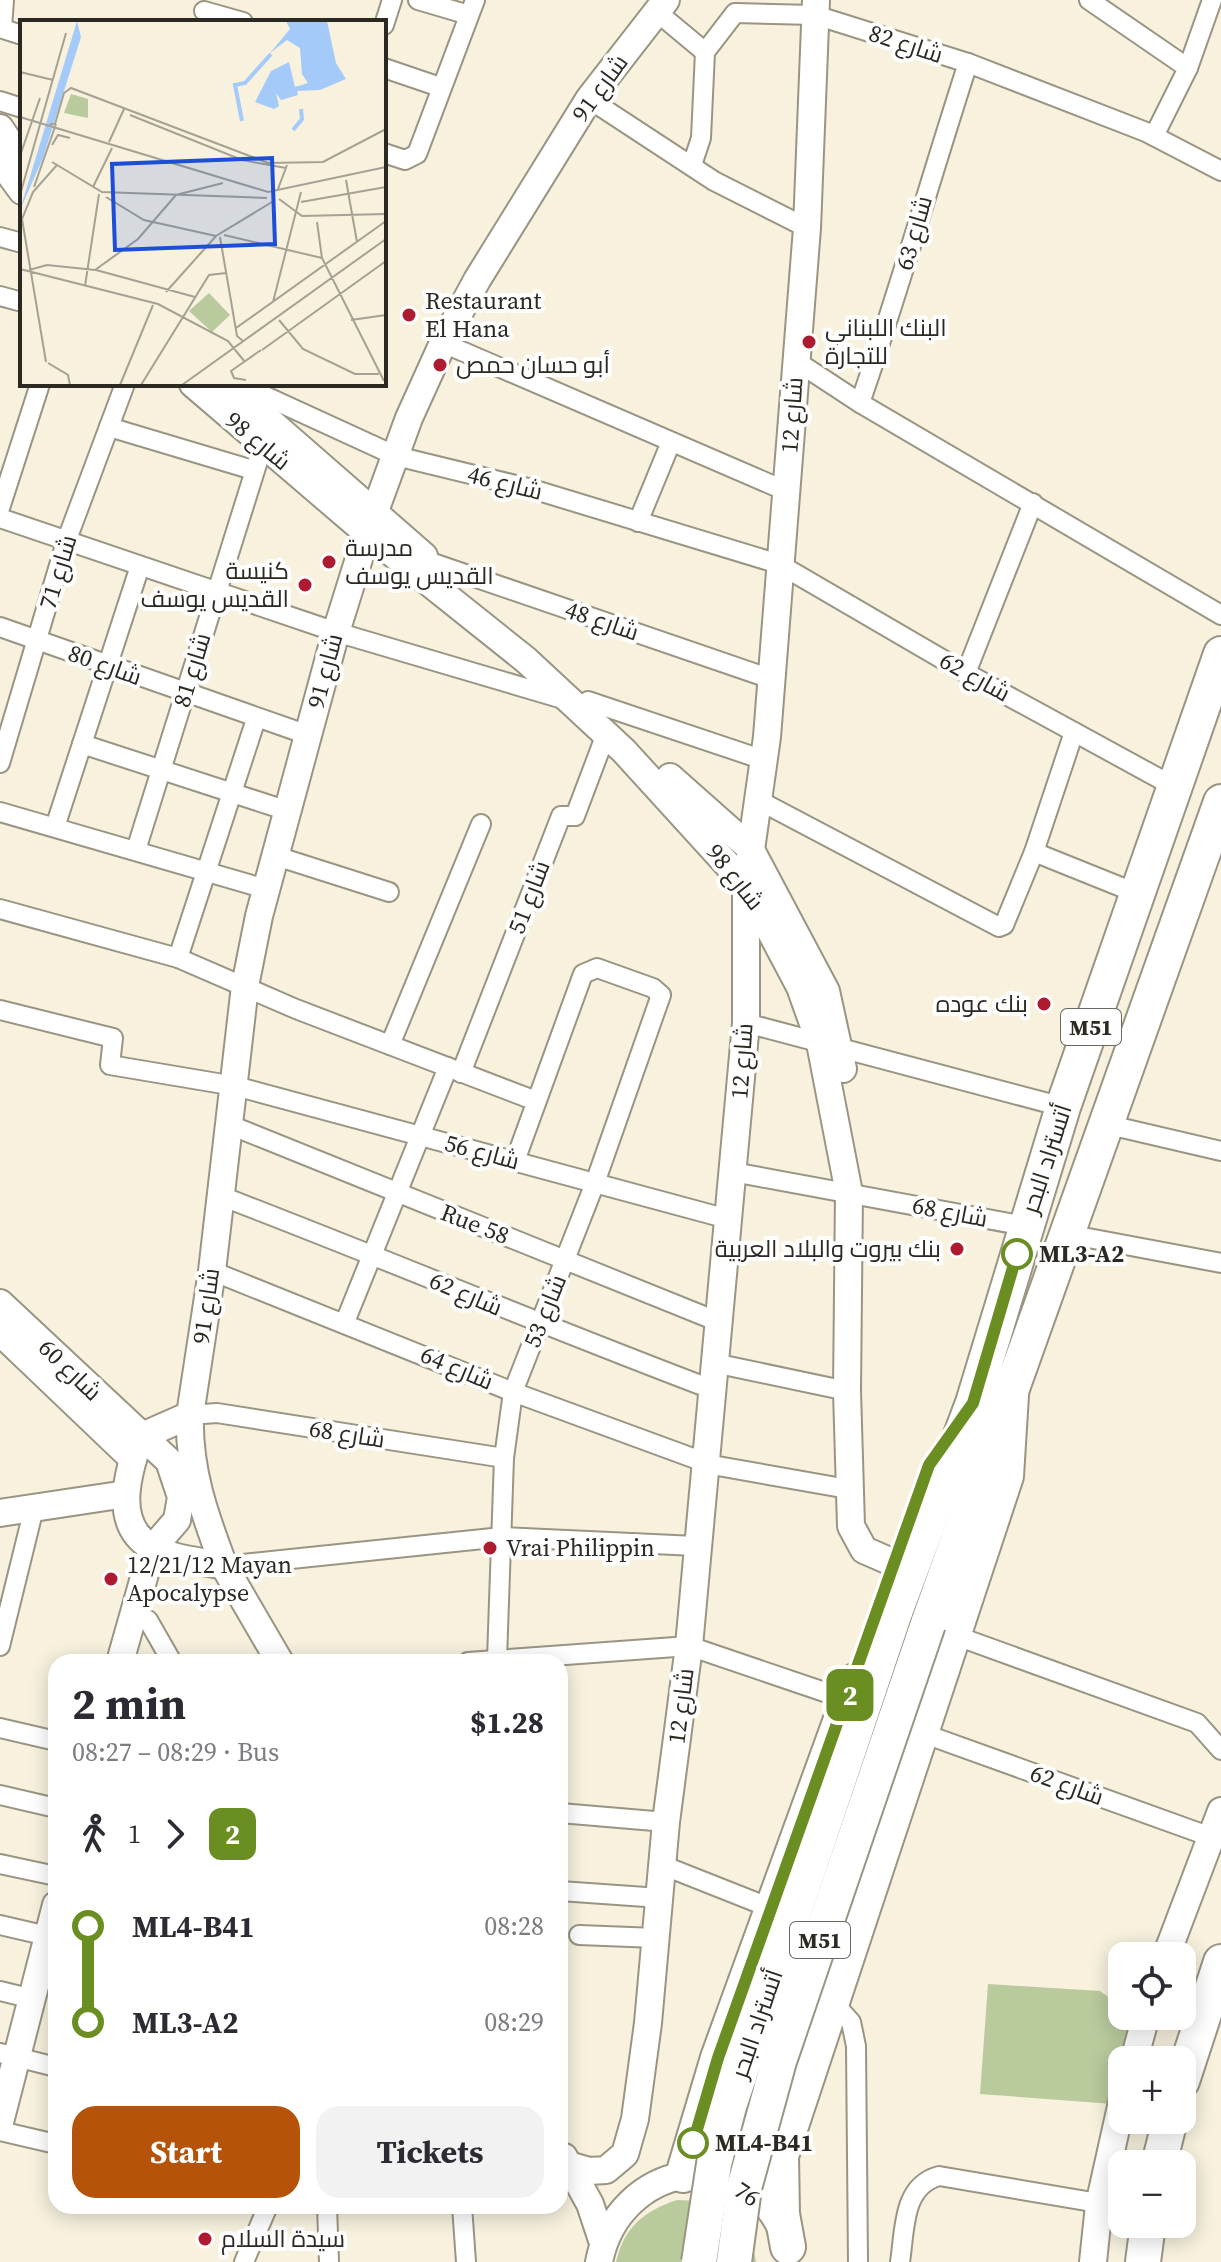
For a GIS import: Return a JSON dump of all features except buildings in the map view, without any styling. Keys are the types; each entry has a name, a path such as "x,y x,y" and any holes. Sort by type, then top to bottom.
{"highway":[{"name":"أتستراد البحر","path":"699,2262 714,2164 729,2106 895,1612 973,1403 1063,1107 1221,654"},
{"name":"أتستراد البحر","path":"734,2262 744,2188 779,2061 941,1630 1012,1379 1219,817"},
{"path":"671,2178 773,1909 934,1455 973,1403"},
{"path":"789,2254 779,2179 781,2156 922,1733 941,1630"},
{"path":"1193,2046 1221,1962"},
{"path":"1143,2262 1146,2238"}],"street":[{"path":"4,0 1,28 20,34"},
{"path":"386,20 392,0"},
{"path":"386,154 405,160 417,154 472,8 418,0"},
{"path":"692,165 701,138 705,52 735,13 720,0"},
{"path":"1089,0 1184,65"},
{"path":"1184,65 1201,0"},
{"path":"1150,134 1212,0"},
{"path":"661,6 705,52"},
{"name":"شارع 91","path":"275,1654 224,1566 201,1504 189,1448 190,1415 212,1271 245,986 266,889 336,632 370,523 443,343 589,99 661,6"},
{"name":"شارع 82","path":"735,13 816,8 1150,134 1221,171"},
{"name":"شارع 12","path":"635,2119 666,1822 689,1646 703,1462 746,1023 746,885 764,760 807,228 816,8"},
{"path":"204,11 236,20"},
{"name":"شارع 63","path":"860,403 891,314 968,63"},
{"path":"386,69 440,87"},
{"path":"589,99 714,181 807,228"},
{"path":"0,101 20,107"},
{"path":"0,128 10,171"},
{"path":"0,237 20,242"},
{"path":"0,296 20,301"},
{"path":"443,343 786,491"},
{"path":"796,361 860,403 1221,615"},
{"path":"0,508 39,386"},
{"name":"شارع 71","path":"0,763 66,542 124,386"},
{"name":"شارع 98","path":"195,386 263,445 370,523 433,563 577,700 678,807 746,885 829,1044 856,1132 856,1456 848,1489 851,1526 856,1539 871,1555 896,1557"},
{"name":"شارع 98","path":"229,386 370,523 526,660 750,848 826,991 829,1044"},
{"name":"شارع 46","path":"243,386 396,456 532,489 779,564"},
{"path":"109,427 253,470"},
{"path":"638,522 671,442"},
{"name":"شارع 81","path":"136,850 263,445"},
{"path":"966,673 1033,503"},
{"path":"0,518 336,632 577,700 764,760"},
{"name":"شارع 48","path":"433,563 771,679"},
{"name":"شارع 62","path":"779,564 966,673 1173,786"},
{"path":"55,827 140,566"},
{"name":"شارع 80","path":"0,627 308,735"},
{"path":"178,958 256,719"},
{"path":"758,800 992,926 1004,925 1034,852 1074,732"},
{"name":"شارع 51","path":"454,1070 561,816 575,816 606,734"},
{"path":"82,744 288,811"},
{"path":"0,812 266,889"},
{"path":"390,1045 481,824"},
{"path":"1034,852 1136,893"},
{"path":"276,856 389,892"},
{"path":"0,909 178,958 536,1101 515,1161"},
{"name":"شارع 53","path":"497,1654 504,1458 513,1392 595,1183 661,995 653,988 597,968 583,974 536,1101"},
{"name":"شارع 56","path":"0,1010 113,1038 110,1065 235,1086 728,1219"},
{"path":"746,1023 1063,1107"},
{"path":"345,1322 420,1136 454,1070"},
{"path":"1105,1124 1221,1151"},
{"name":"Rue 58","path":"230,1125 719,1322"},
{"name":"شارع 68","path":"733,1172 1025,1226"},
{"name":"شارع 98","path":"856,1194 847,1391 865,1519 896,1557"},
{"name":"شارع 62","path":"221,1196 371,1254 540,1325 713,1376 847,1391"},
{"path":"1067,1234 1221,1263"},
{"name":"شارع 64","path":"212,1271 513,1392 703,1462 848,1489"},
{"name":"شارع 60","path":"0,1303 137,1448"},
{"name":"شارع 60","path":"0,1332 137,1448"},
{"name":"شارع 68","path":"190,1415 217,1413 504,1458"},
{"path":"190,1415 137,1448 126,1494 133,1526 152,1549 224,1566 502,1537 696,1546"},
{"path":"122,1654 152,1549 177,1520 181,1497 169,1461 137,1448"},
{"path":"0,1513 126,1494"},
{"path":"0,1646 34,1508"},
{"path":"132,1613 148,1620 167,1654"},
{"path":"941,1630 1197,1723 1221,1750"},
{"path":"568,1654 689,1646 848,1700"},
{"path":"0,1728 48,1739"},
{"name":"شارع 62","path":"922,1733 1211,1837"},
{"path":"0,1795 48,1806"},
{"path":"1171,1942 1221,1811"},
{"path":"568,1814 666,1822"},
{"path":"0,1864 48,1874"},
{"path":"662,1865 773,1909"},
{"path":"568,1892 660,1898"},
{"path":"0,1925 48,1936"},
{"path":"579,1935 656,1938"},
{"path":"0,2122 9,2056 33,1999 48,1950"},
{"path":"0,1991 33,1999"},
{"path":"833,2002 851,2022 856,2046 858,2262"},
{"path":"9,2056 48,2065"},
{"path":"601,2253 624,2206 671,2178 642,2155 635,2119"},
{"path":"568,2160 589,2171 613,2167 629,2147 635,2119"},
{"path":"0,2131 48,2142"},
{"path":"568,2165 590,2204 601,2253"},
{"name":"76","path":"671,2178 706,2175 749,2191 766,2206 789,2254"},
{"path":"900,2262 910,2201 927,2179 939,2176 1108,2206"},
{"path":"1093,2262 1108,2213"},
{"path":"244,2262 265,2214"},
{"path":"327,2214 329,2262"},
{"path":"463,2214 466,2262"}],"green space":[{"path":"988,1984 1100,1991 1108,1997 1108,2030 1131,2030 1128,2046 1108,2046 1108,2104 980,2094"},
{"path":"677,2200 702,2201 753,2246 756,2262 616,2262 624,2239 637,2222 655,2209"}],"bus line":[{"name":"2","path":"693,2143 718,2058 848,1700 929,1465 973,1403 1017,1254"}],"place":[{"name":"Restaurant El Hana","path":"409,315"},
{"name":"البنك اللبناني للتجارة","path":"809,342"},
{"name":"أبو حسان حمص","path":"440,365"},
{"name":"مدرسة القديس يوسف","path":"329,562"},
{"name":"كنيسة القديس يوسف","path":"305,585"},
{"name":"بنك عوده","path":"1044,1004"},
{"name":"بنك بيروت والبلاد العربية","path":"957,1249"},
{"name":"ML3-A2","path":"1017,1254"},
{"name":"Vrai Philippin","path":"490,1548"},
{"name":"12/21/12 Mayan Apocalypse","path":"111,1579"},
{"name":"ML4-B41","path":"693,2143"},
{"name":"سيدة السلام","path":"205,2239"}]}
